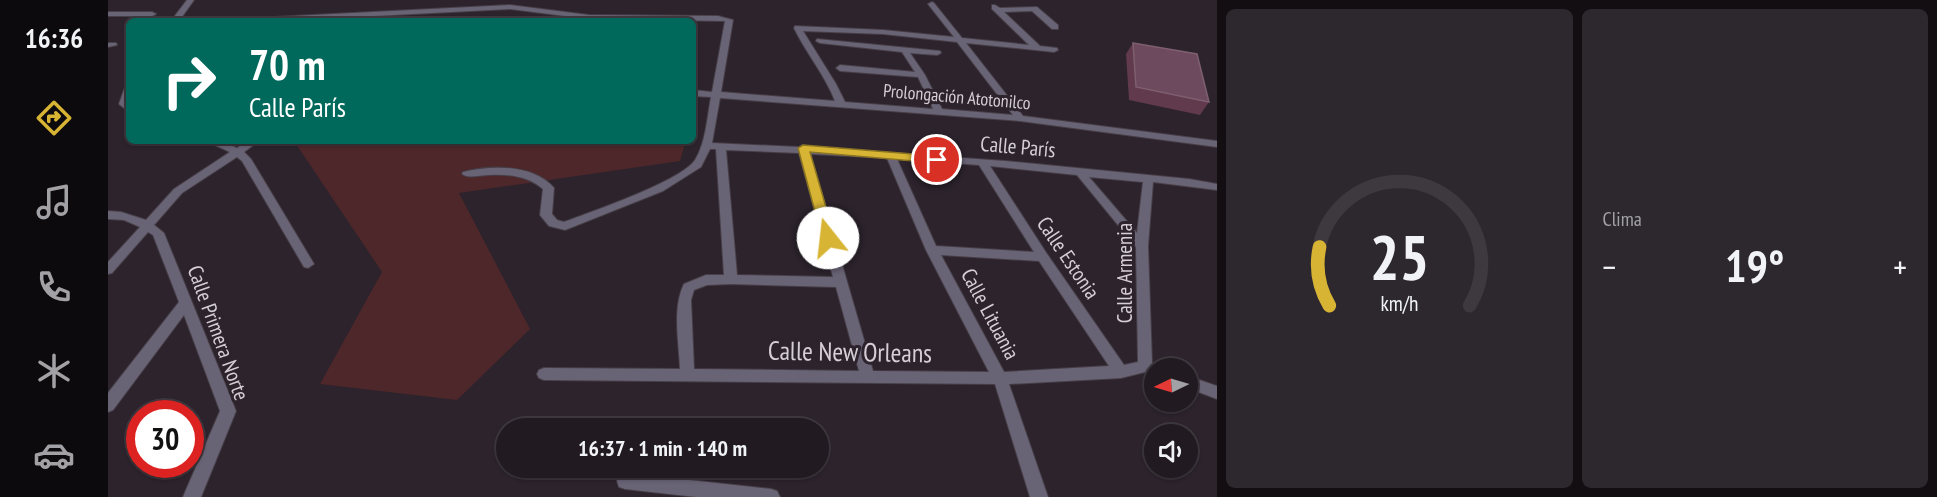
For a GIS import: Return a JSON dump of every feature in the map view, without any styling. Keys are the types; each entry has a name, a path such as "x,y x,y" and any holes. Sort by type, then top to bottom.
{"street":[{"path":"178,18 190,0"},
{"path":"932,4 1020,118"},
{"path":"336,18 510,7 589,17 727,18 730,25 707,146 697,165 658,189 565,226 553,223 546,215 549,188 545,183 513,172 487,170 467,174"},
{"path":"1037,48 996,8 1034,9 1055,27"},
{"path":"1037,12 1053,11"},
{"path":"108,14 152,14"},
{"path":"841,104 835,87 805,44 798,28 883,32 1054,50"},
{"path":"820,41 937,53"},
{"path":"904,49 921,75 938,110"},
{"path":"840,68 921,75"},
{"name":"Prolongación Atotonilco","path":"696,93 938,110 1020,118 1217,144"},
{"path":"218,144 238,152 246,159 308,264"},
{"path":"108,270 178,191 250,144"},
{"name":"Calle París","path":"707,146 803,148 1148,180 1192,181 1217,187"},
{"path":"721,146 731,279"},
{"path":"803,148 868,377"},
{"name":"Calle Lituania","path":"891,156 933,250 1000,378 1039,497"},
{"name":"Calle Estonia","path":"983,163 1121,372"},
{"path":"1080,172 1142,246"},
{"name":"Calle Armenia","path":"1148,180 1142,246 1149,358"},
{"path":"108,215 126,217 147,225"},
{"name":"Calle Primera Norte","path":"147,225 158,233 228,411 192,497"},
{"path":"933,250 1043,257"},
{"path":"687,375 684,300 689,287 706,280 731,279 841,282"},
{"path":"108,405 185,303"},
{"name":"Calle New Orleans","path":"544,374 1000,378 1144,369"},
{"path":"1198,386 1217,393"},
{"path":"625,481 771,497"}],"shaded area":[{"path":"296,144 685,144 680,161 459,193 530,329 457,400 320,384 382,272"}],"building":[{"path":"1133,43 1197,54 1209,102 1136,87"}],"route":[{"path":"828,238 803,148 937,160"}]}
